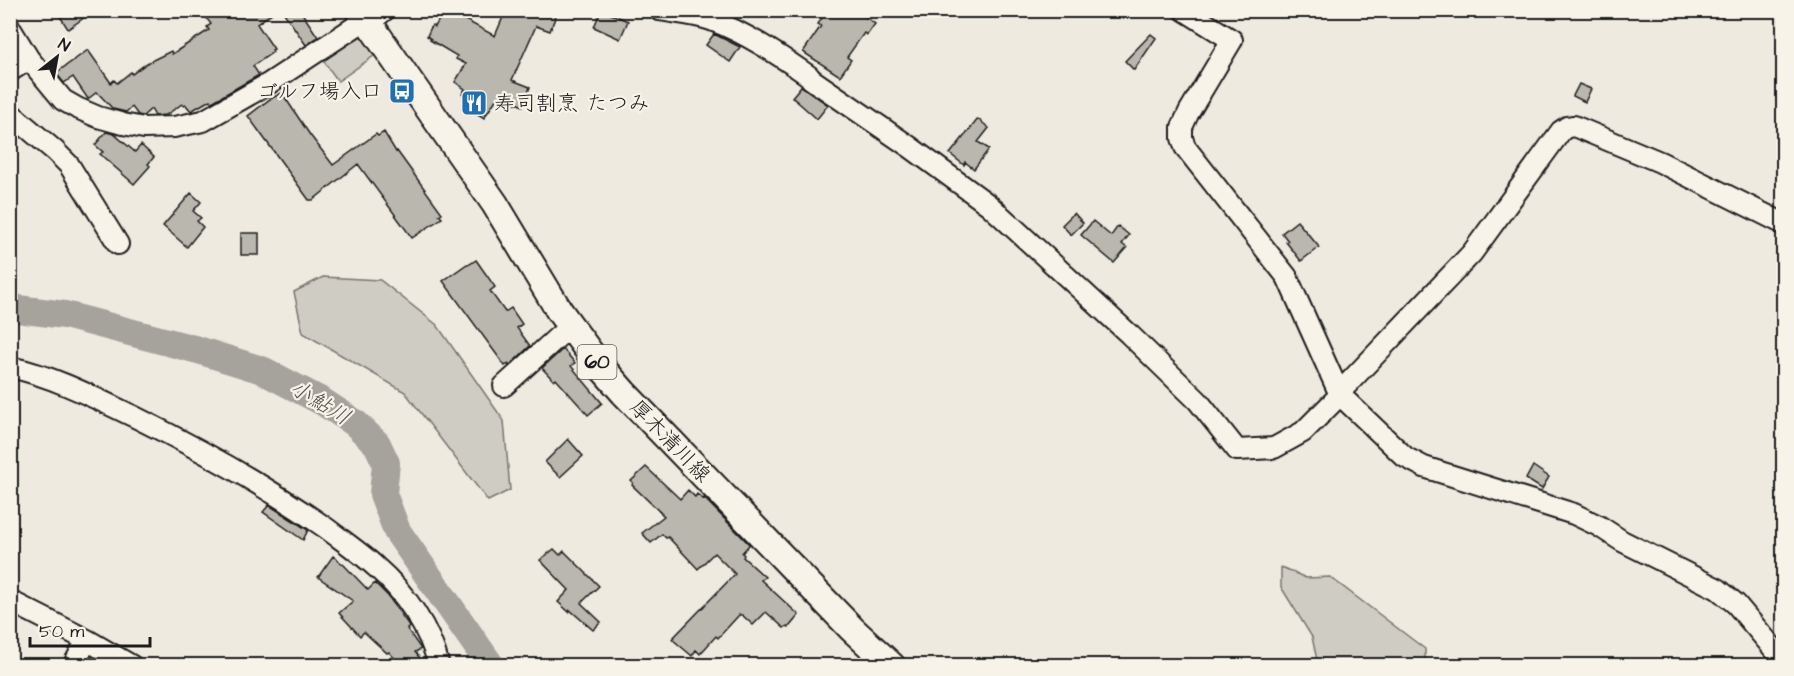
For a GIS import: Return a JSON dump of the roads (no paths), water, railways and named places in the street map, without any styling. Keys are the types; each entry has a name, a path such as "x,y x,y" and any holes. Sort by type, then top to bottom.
{"main road":[{"name":"厚木清川線","path":"371,14 495,204 560,312 596,361 624,393 852,629 892,666"}],"street":[{"path":"659,10 711,15 810,76 811,79 910,147 988,205 1129,334 1198,401 1237,450 1274,448 1303,432 1472,253 1562,131 1567,128 1574,126 1660,162 1784,224"},
{"path":"1185,10 1232,40 1182,127 1185,147 1287,277 1340,393 1405,457 1424,467 1574,514 1718,590 1736,604 1784,661"},
{"path":"10,28 29,59 63,100 98,117 133,126 174,128 203,121 268,84 371,14"},
{"path":"10,71 29,59"},
{"path":"10,113 69,165 118,244"},
{"path":"504,386 560,335 575,332"},
{"path":"10,367 70,385 183,441 292,504 377,567 405,599 425,628 440,666"},
{"path":"10,601 132,666"},
{"path":"73,666 87,640"}],"waterway":[{"name":"小鮎川","path":"10,308 65,315 198,350 262,370 323,402 355,423 377,444 386,463 383,494 397,531 491,666"}],"place":[{"name":"ゴルフ場入口","path":"402,91"},
{"name":"寿司割烹 たつみ","path":"474,103"}]}
